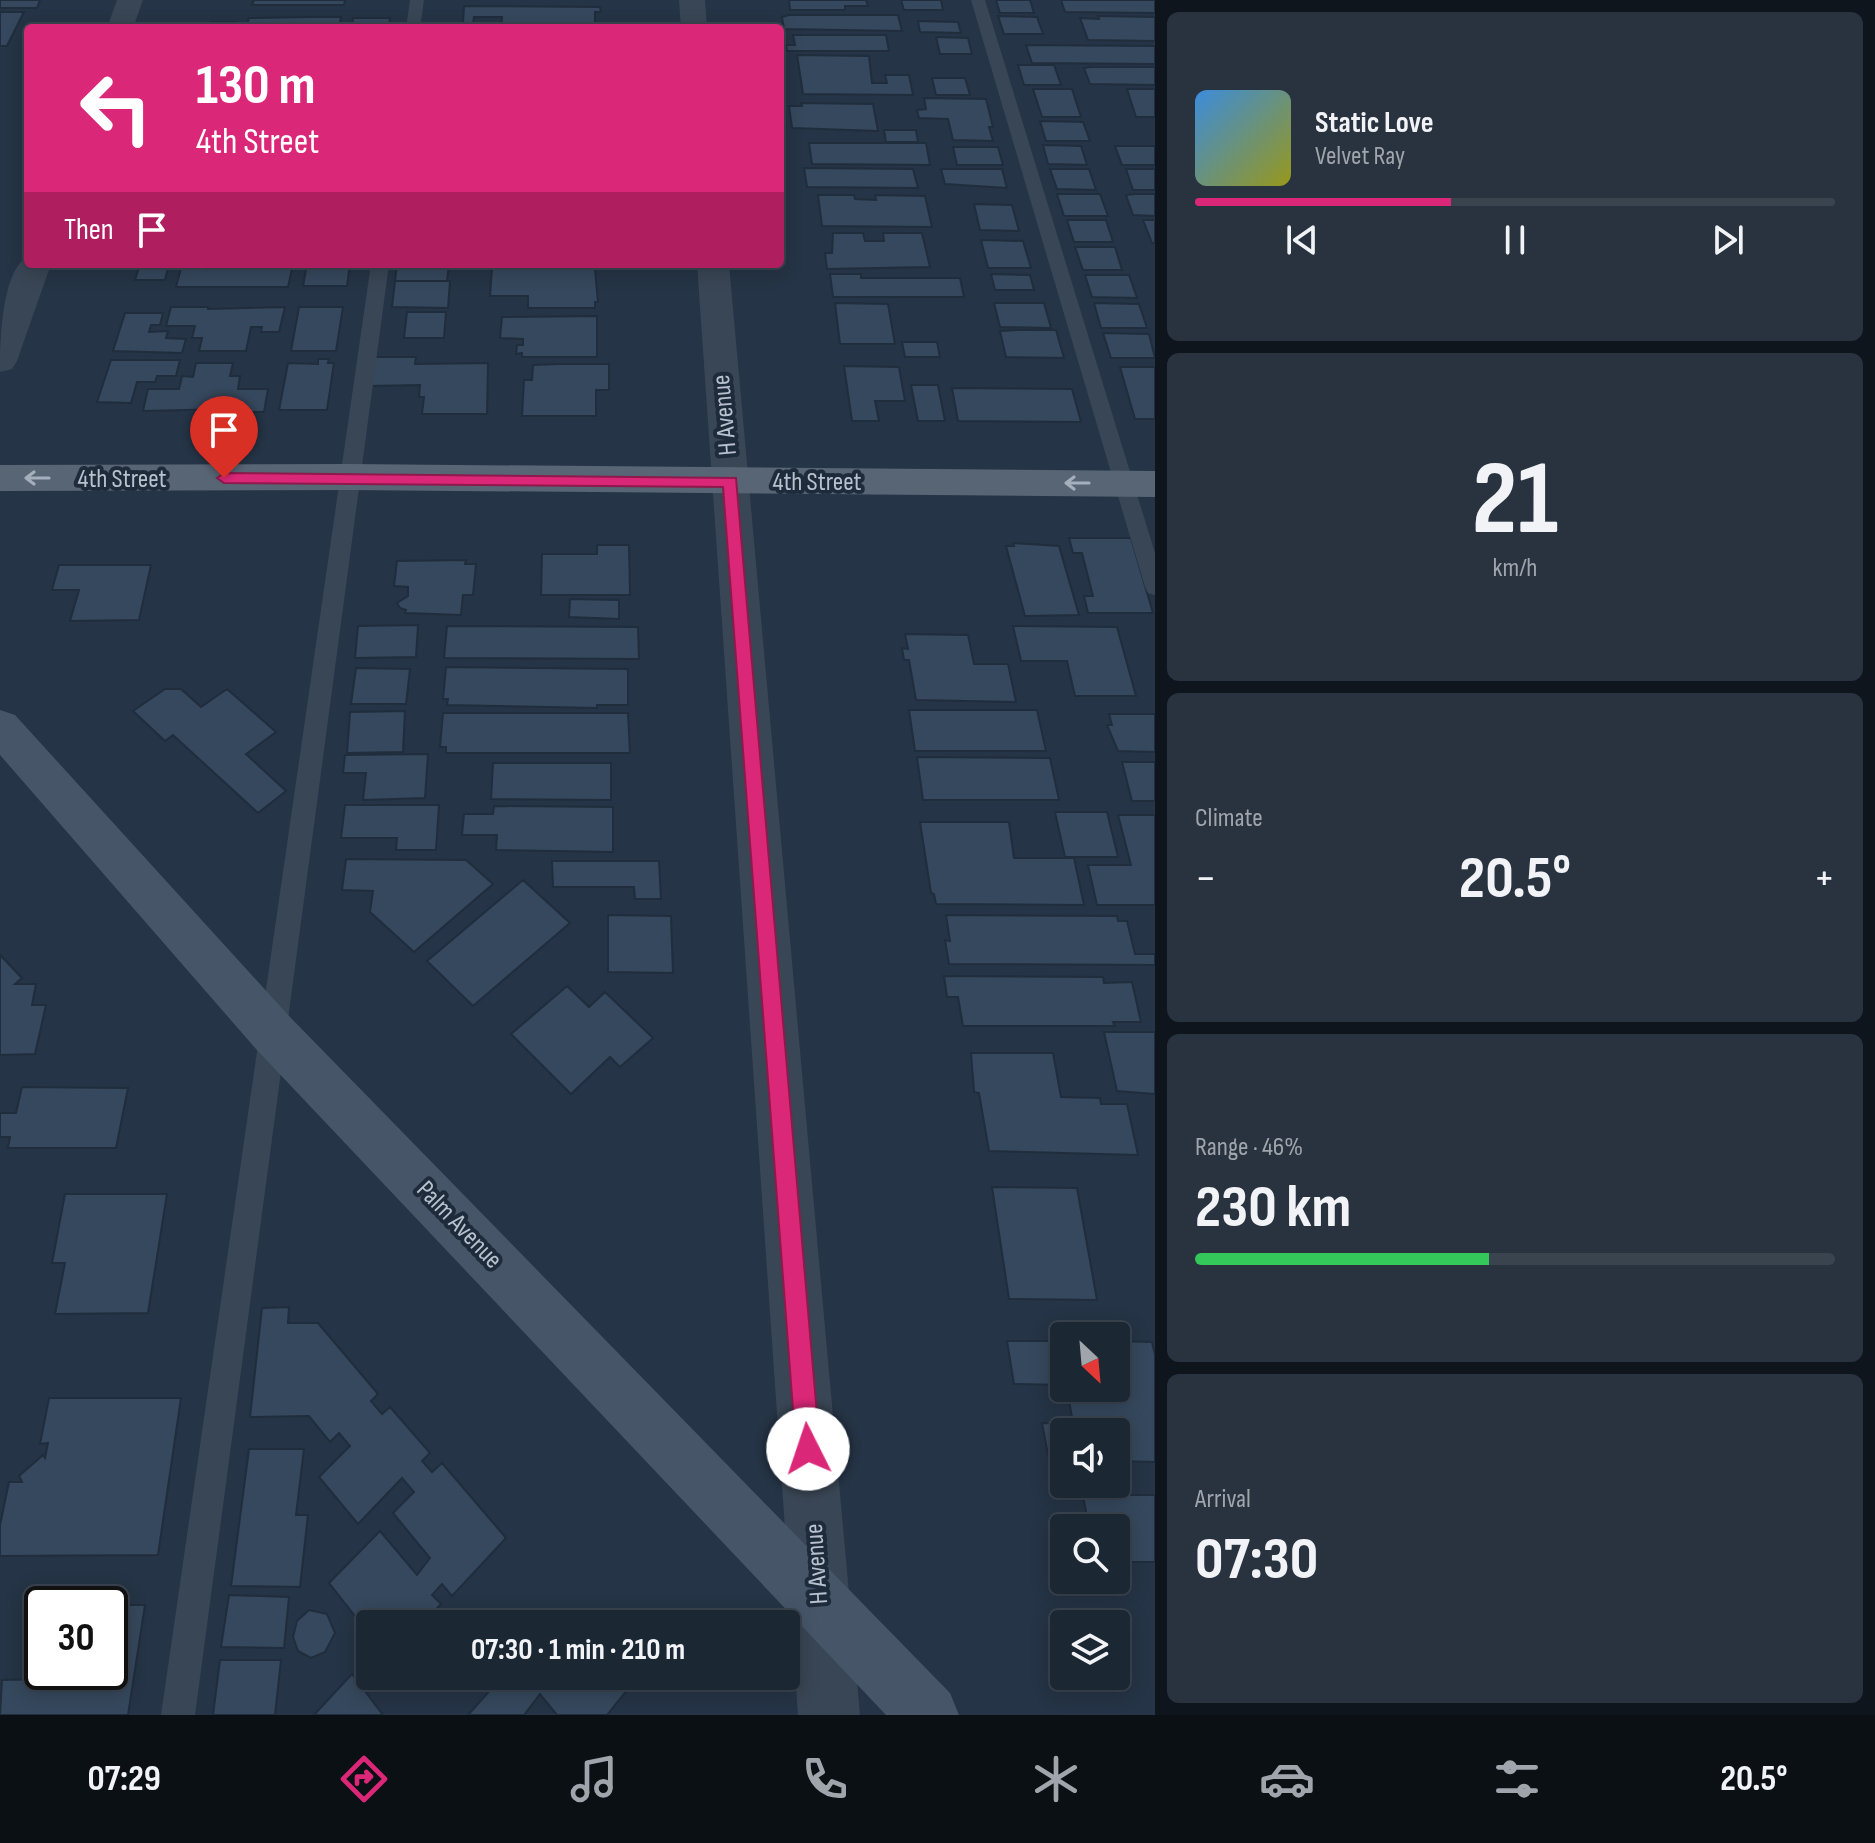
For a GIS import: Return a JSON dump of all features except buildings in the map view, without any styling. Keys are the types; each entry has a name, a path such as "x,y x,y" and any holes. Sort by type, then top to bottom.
{"main road":[{"name":"4th Street","path":"0,478 351,477 1139,484"}],"street":[{"path":"121,24 130,0"},
{"path":"692,0 694,24"},
{"path":"0,361 34,268"},
{"name":"H Avenue","path":"713,268 829,1715"},
{"name":"Palm Avenue","path":"0,727 273,1033 820,1599 928,1715"}],"lane":[{"path":"414,24 417,0"},
{"path":"978,0 1139,484 1155,587"},
{"path":"178,1715 379,268"}],"route":[{"path":"224,478 730,482 808,1449"}]}
